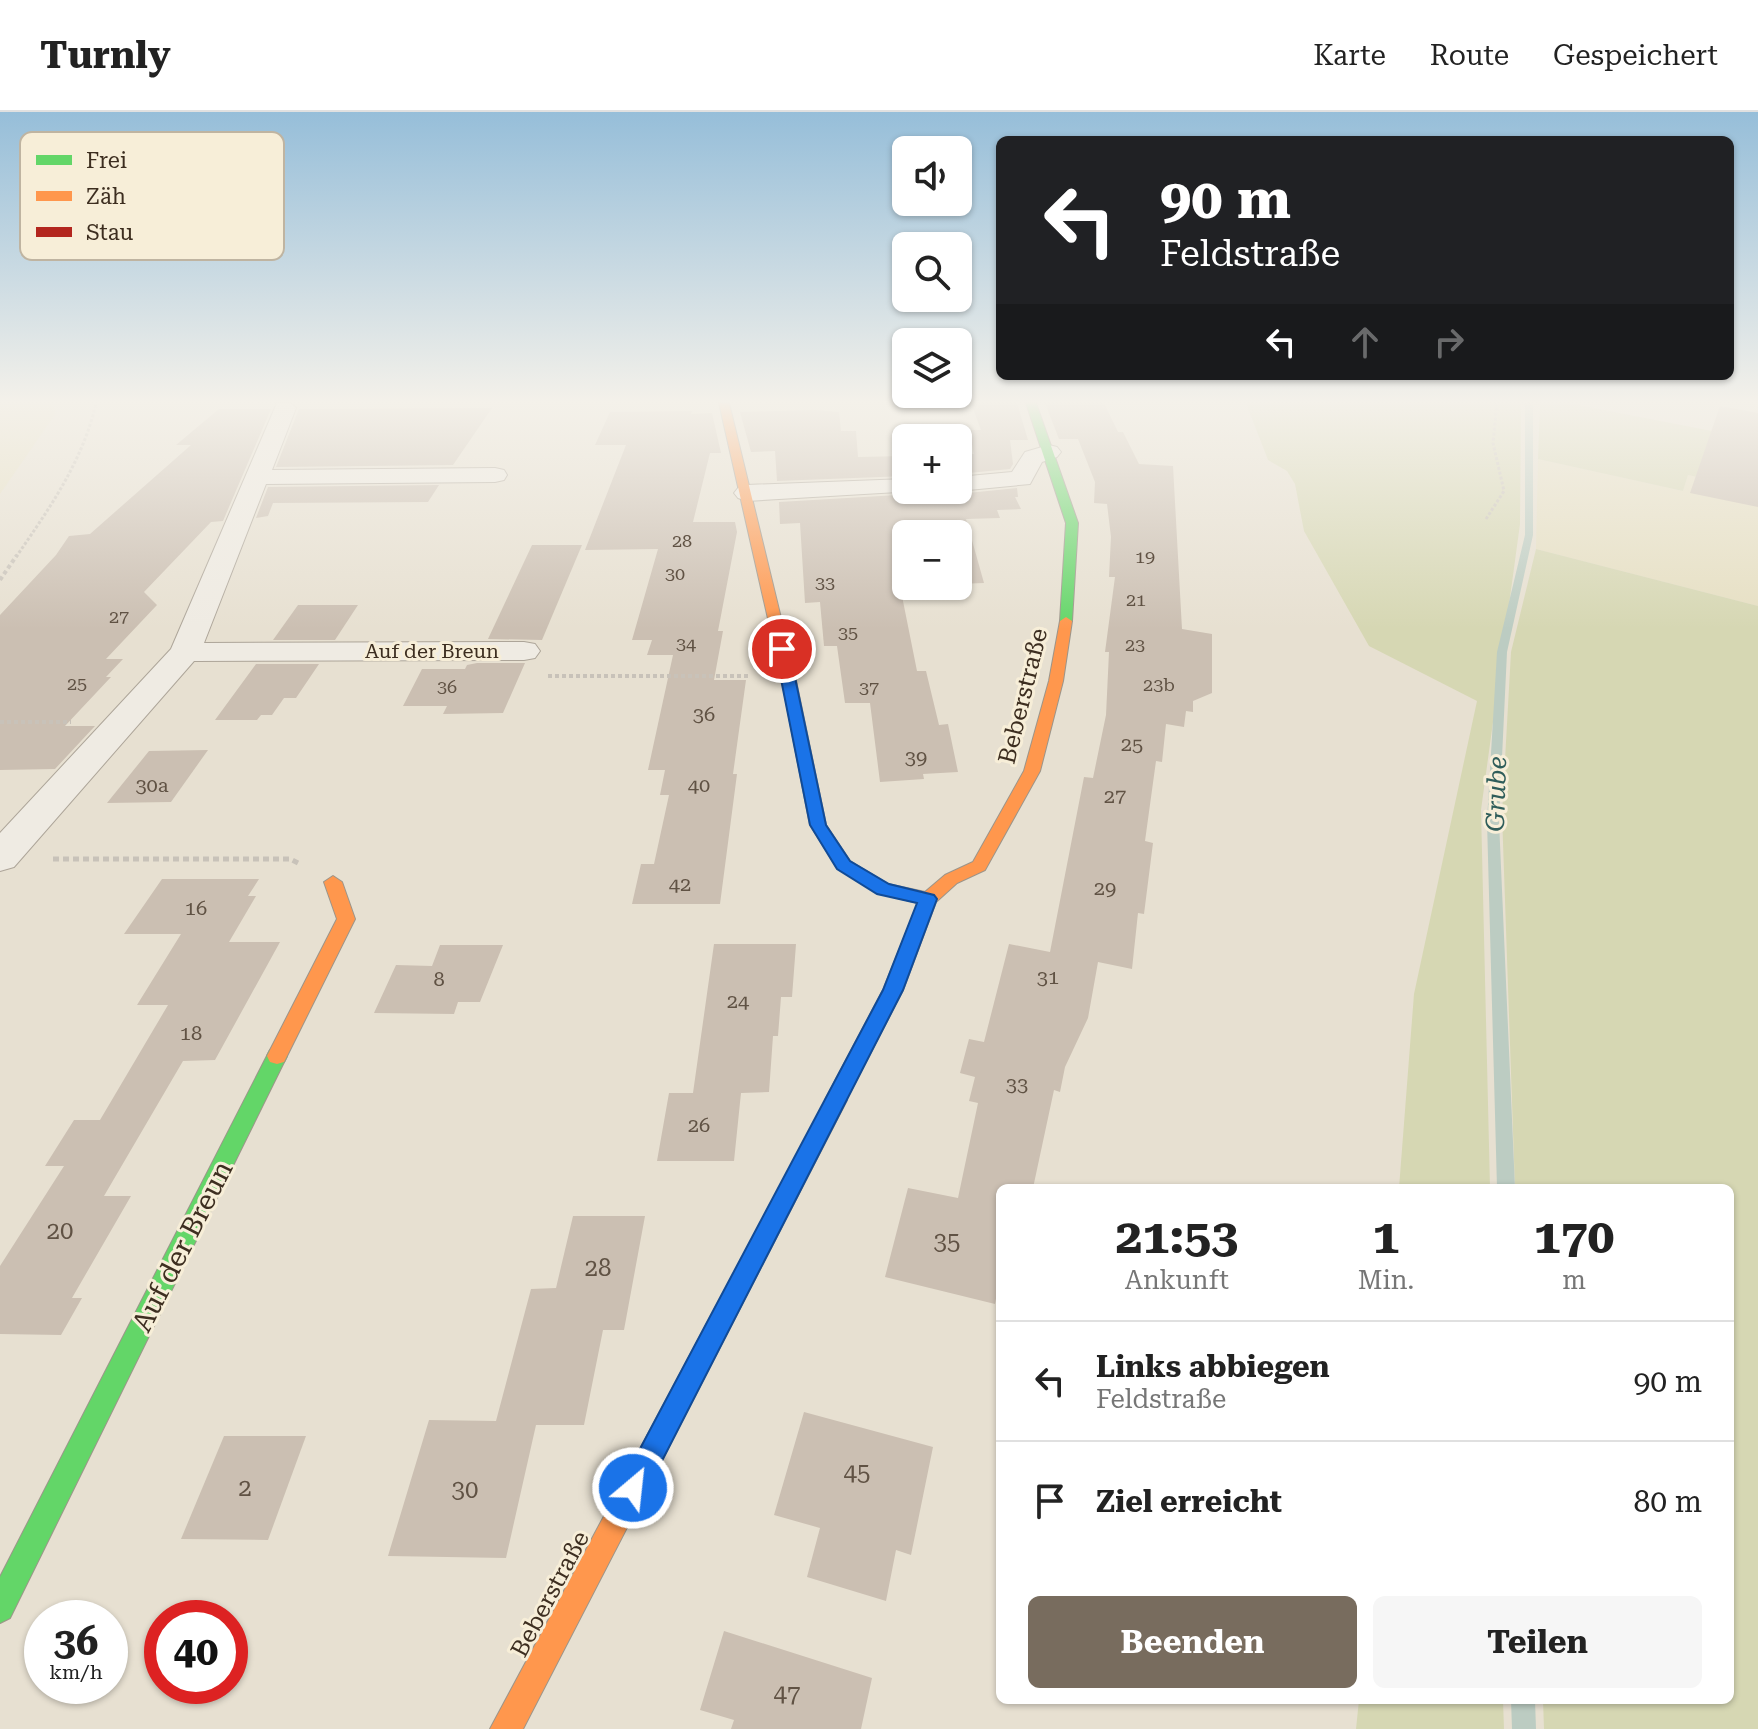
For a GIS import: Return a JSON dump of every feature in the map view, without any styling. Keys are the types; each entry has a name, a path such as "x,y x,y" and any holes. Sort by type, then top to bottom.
{"street":[{"path":"0,858 185,652 256,478"},
{"path":"743,478 818,825 844,865 883,889 928,899"},
{"path":"972,483 1021,478"},
{"name":"Beberstraße","path":"506,1729 740,1288 893,990 928,899 951,879 979,866 1032,771 1056,681 1069,601 1072,523 1058,478"},
{"path":"747,493 892,487"},
{"name":"Auf der Breun","path":"185,652 524,651"},
{"name":"Auf der Breun","path":"0,1608 346,919 333,882"}],"path":[{"path":"0,580 65,478"},
{"path":"1486,519 1504,491 1501,478"},
{"path":"524,651 533,660 532,671 542,676 788,676"},
{"path":"0,722 121,721"},
{"path":"37,858 290,859 333,882"}],"shaded area":[{"path":"0,478 11,478 0,494"},
{"path":"1538,478 1626,478 1683,491 1687,478 1704,478 1758,490 1758,606 1536,549"}],"green space":[{"path":"1292,478 1520,478 1520,524 1481,810 1490,1184 1399,1184 1414,994 1477,701 1369,646 1304,531"},
{"path":"1626,478 1687,478 1683,491"},
{"path":"1704,478 1758,478 1758,490"},
{"path":"1536,549 1758,606 1758,1729 1544,1729 1543,1704 1734,1704 1734,1184 1515,1184 1502,814 1511,652"},
{"path":"1359,1704 1503,1704 1504,1729 1356,1729"}],"building":[{"path":"153,478 241,478 223,521 211,522 144,592 157,605 106,659 123,659 106,677 111,677 65,726 95,726 55,769 0,770 0,615 56,555 69,536 90,534"},
{"path":"613,478 704,478 693,522 735,522 737,532 718,631 723,631 714,680 746,680 720,904 632,904 641,864 654,864 669,795 660,795 665,770 648,770 673,655 647,655 652,640 632,640 658,549 585,550"},
{"path":"777,478 843,478 777,481"},
{"path":"1094,478 1174,478 1182,629 1212,634 1212,693 1193,701 1193,712 1186,711 1184,727 1166,724 1162,762 1156,761 1145,841 1153,843 1144,914 1138,913 1132,969 1098,962 1088,1018 1065,1067 1060,1092 1054,1090 1034,1184 996,1184 995,1304 885,1277 908,1188 958,1198 978,1103 969,1101 975,1077 960,1073 969,1039 984,1042 1009,944 1050,952 1084,777 1093,778 1106,715 1109,652 1105,652 1115,577 1109,577 1111,537 1107,504 1094,503"},
{"path":"1695,478 1758,478 1758,507 1690,493"},
{"path":"439,485 428,502 273,503 268,516 256,518 268,487"},
{"path":"1017,488 1018,497 1015,497 1021,509 997,510 1000,518 892,520 892,600 903,600 917,671 926,671 939,725 948,724 958,772 923,774 924,779 880,782 870,703 845,703 837,646 824,646 820,602 805,603 800,523 780,524 779,502 892,495 892,504 972,504 972,493"},
{"path":"972,540 984,583 972,583"},
{"path":"532,545 582,545 542,640 488,639"},
{"path":"298,605 358,605 335,640 273,640"},
{"path":"525,663 503,713 443,714 447,706 403,706 422,669 465,669 467,665"},
{"path":"256,664 319,664 296,698 284,698 272,715 261,715 257,720 215,720"},
{"path":"208,750 171,802 107,803 149,751"},
{"path":"162,879 259,879 248,896 256,896 229,942 280,942 215,1060 183,1061 104,1196 131,1196 72,1298 82,1298 61,1335 0,1334 0,1266 64,1166 45,1166 74,1120 100,1120 168,1005 137,1005 181,934 124,934"},
{"path":"714,944 796,944 792,997 781,997 778,1036 773,1036 769,1092 741,1093 734,1161 657,1161 669,1093 693,1093"},
{"path":"440,945 503,945 480,1002 458,1002 454,1014 374,1013 396,965 432,966"},
{"path":"573,1216 645,1216 624,1330 603,1330 584,1425 536,1425 506,1558 388,1556 429,1420 496,1421 531,1289 556,1288"},
{"path":"804,1412 933,1447 911,1555 896,1550 886,1601 807,1577 820,1528 774,1515"},
{"path":"224,1436 306,1436 268,1540 181,1539"},
{"path":"724,1631 872,1678 861,1729 731,1729 734,1720 700,1710"}],"waterway":[{"name":"Grube","path":"1506,1184 1493,821 1502,652 1529,535 1529,478"},
{"name":"Grube","path":"1523,1704 1524,1729"}],"traffic: fast":[{"path":"1057,478 1072,523 1066,621"},
{"path":"0,1608 277,1056"}],"traffic: slow":[{"path":"742,478 788,676 818,825 844,865 883,889 928,899"},
{"path":"836,1100 893,990 928,899 951,879 979,866 1032,771 1056,681 1066,621"},
{"path":"277,1056 346,919 333,882"},
{"path":"506,1729 657,1443"}],"traffic: jam":[{"path":"657,1443 836,1100"}],"route":[{"path":"633,1488 893,990 928,899 883,889 844,865 818,825 782,649"}]}
